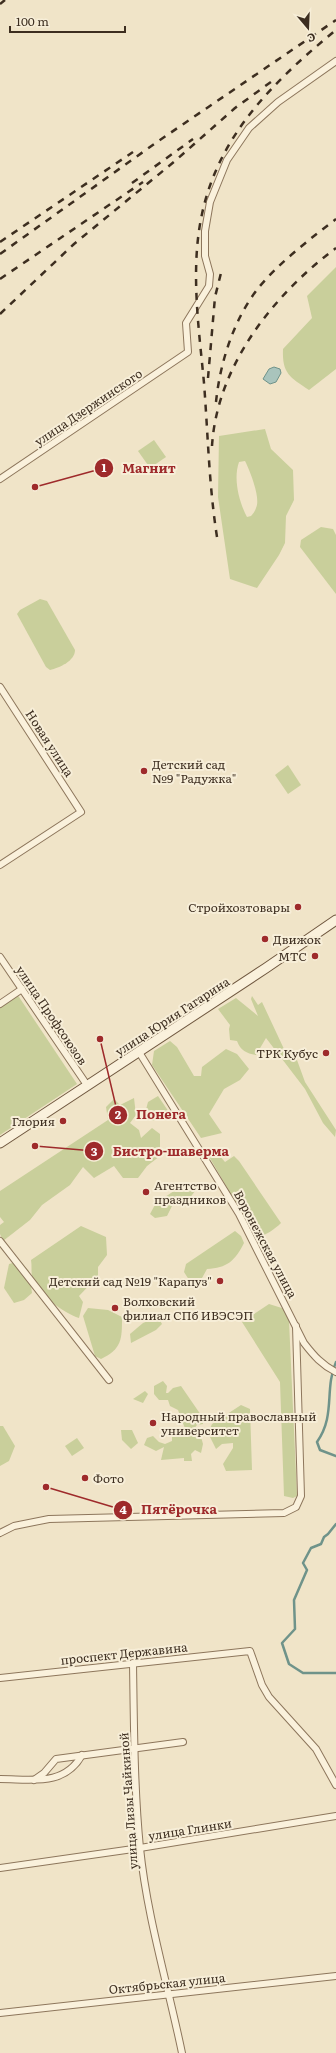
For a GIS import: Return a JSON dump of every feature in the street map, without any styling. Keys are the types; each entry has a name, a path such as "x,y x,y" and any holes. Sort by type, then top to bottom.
{"main road":[{"name":"улица Юрия Гагарина","path":"0,1143 336,920"}],"street":[{"name":"улица Дзержинского","path":"0,479 188,352 186,323 209,286 210,274 205,256 205,231 210,202 227,160 249,128 278,102 336,61"},
{"name":"Новая улица","path":"0,687 81,812 0,865"},
{"name":"улица Профсоюзов","path":"0,957 87,1085"},
{"path":"0,1004 22,989"},
{"name":"Воронежская улица","path":"139,1052 240,1214 304,1343 317,1360 336,1372"},
{"path":"0,1241 109,1380"},
{"name":"Воронежская улица","path":"0,1533 14,1526 50,1519 284,1513 296,1507 301,1496 296,1326"},
{"name":"проспект Державина","path":"0,1678 250,1651 262,1685 269,1697 316,1749 336,1785"},
{"name":"улица Лизы Чайкиной","path":"133,1663 135,1749 140,1848 152,1923 170,1994 182,2053"},
{"path":"34,1780 44,1773 56,1759 82,1754 135,1749 183,1742"},
{"path":"0,1779 34,1780 56,1778 66,1773 76,1765 82,1754"},
{"name":"улица Глинки","path":"0,1868 140,1848 336,1816"},
{"name":"Октябрьская улица","path":"0,2012 336,1976"}],"green space":[{"path":"336,267 336,369 309,390 288,374 284,364 283,349 312,318 307,296"},
{"path":"265,429 271,449 293,470 294,500 286,516 285,543 279,555 257,588 230,579 218,497 219,436","holes":["245,461 254,484 257,498 256,509 251,516 247,517 239,497 237,483 237,469 239,462"]},
{"path":"154,440 166,457 150,468 138,451"},
{"path":"321,527 333,529 336,535 336,594 300,547 301,540"},
{"path":"40,599 47,601 75,650 69,661 58,668 50,670 46,667 17,614 20,610"},
{"path":"288,765 301,785 288,794 275,775"},
{"path":"17,994 77,1084 0,1135 0,1006"},
{"path":"252,996 258,1005 262,1002 284,1049 297,1060 305,1082 336,1130 335,1137 323,1123 305,1089 266,1038 256,1055 244,1051 237,1041 230,1040 230,1025 218,1009 236,998 258,1016 251,999"},
{"path":"170,1041 177,1047 194,1076 201,1076 202,1067 226,1049 237,1054 249,1069 240,1080 224,1089 209,1114 222,1133 201,1138 152,1065 154,1051"},
{"path":"158,1096 171,1115 152,1121 144,1117 148,1102"},
{"path":"134,1098 136,1115 130,1123 139,1130 141,1138 152,1128 160,1134 160,1156 147,1166 138,1178 123,1178 114,1166 94,1178 83,1167 70,1185 42,1205 30,1220 3,1241 0,1234 0,1225 4,1222 0,1217 0,1191 108,1120 106,1107 114,1099 120,1105"},
{"path":"213,1148 225,1162 234,1156 239,1161 281,1223 276,1228 262,1236 255,1236 207,1153"},
{"path":"186,1183 193,1185 195,1191 186,1203 173,1204 167,1216 155,1218 150,1214 156,1203"},
{"path":"81,1226 106,1237 107,1255 98,1267 98,1276 79,1296 83,1302 79,1318 58,1307 38,1289 32,1276 31,1260"},
{"path":"235,1231 241,1236 244,1243 234,1259 220,1267 207,1269 202,1278 191,1283 184,1272 186,1264"},
{"path":"20,1261 29,1271 32,1293 24,1300 14,1303 4,1288 9,1264"},
{"path":"269,1304 285,1309 289,1321 297,1496 293,1498 284,1496 280,1382 242,1322"},
{"path":"88,1308 108,1310 122,1317 121,1337 117,1347 101,1359 95,1356 83,1316"},
{"path":"158,1317 162,1324 156,1330 131,1343 130,1334 143,1323"},
{"path":"163,1381 167,1386 166,1393 173,1388 181,1386 203,1418 203,1424 197,1425 192,1431 186,1431 178,1410 170,1406 168,1400 159,1400 154,1394 154,1386"},
{"path":"145,1391 148,1394 143,1403 133,1399"},
{"path":"241,1405 250,1409 252,1470 226,1471 223,1464 233,1448 233,1443 222,1444 216,1449 208,1433 212,1424"},
{"path":"0,1426 3,1426 15,1446 9,1461 0,1466"},
{"path":"121,1430 132,1430 138,1443 131,1449 122,1440"},
{"path":"172,1434 194,1435 201,1437 203,1444 201,1453 195,1450 191,1454 192,1461 184,1461 184,1458 161,1460 164,1447 156,1451 144,1445 147,1438 153,1436 159,1442 165,1444 172,1441"},
{"path":"77,1438 84,1448 72,1456 65,1446"}],"water":[{"path":"274,367 280,369 281,373 276,382 270,384 263,379 269,369"}],"waterway":[{"path":"336,1362 331,1383 326,1422 323,1432 317,1442 320,1450 336,1456"},
{"path":"336,1524 324,1537 321,1544 311,1548 303,1563 307,1570 294,1600 295,1629 282,1643 289,1664 303,1673 336,1673"}],"railway":[{"path":"0,4 5,0"},
{"path":"0,254 157,142 336,20"},
{"path":"217,537 210,480 197,299 196,277 198,235 202,214 210,185 222,159 236,134 252,111 271,89 313,49 336,30"},
{"path":"0,314 74,244 175,161 235,108 275,79"},
{"path":"132,183 193,139"},
{"path":"0,242 133,152"},
{"path":"0,279 143,182"},
{"path":"216,402 224,358 234,329 248,303 256,291 283,262 336,219"},
{"path":"212,446 216,416 225,388 237,361 252,335 270,310 291,288 336,248"},
{"path":"208,378 215,297 222,269"}],"place":[{"name":"Магнит","path":"35,487"},
{"name":"Детский cад №9 \"Радужка\"","path":"144,771"},
{"name":"Стройхозтовары","path":"298,907"},
{"name":"Движок","path":"265,939"},
{"name":"МТС","path":"315,956"},
{"name":"Понега","path":"100,1039"},
{"name":"ТРК Кубус","path":"326,1053"},
{"name":"Глория","path":"63,1121"},
{"name":"Бистро-шаверма","path":"35,1146"},
{"name":"Агентство праздников","path":"146,1192"},
{"name":"Детский сад №19 \"Карапуз\"","path":"220,1281"},
{"name":"Волховский филиал СПб ИВЭСЭП","path":"115,1308"},
{"name":"Народный православный университет","path":"153,1423"},
{"name":"Фото","path":"85,1478"},
{"name":"Пятёрочка","path":"46,1487"}]}
